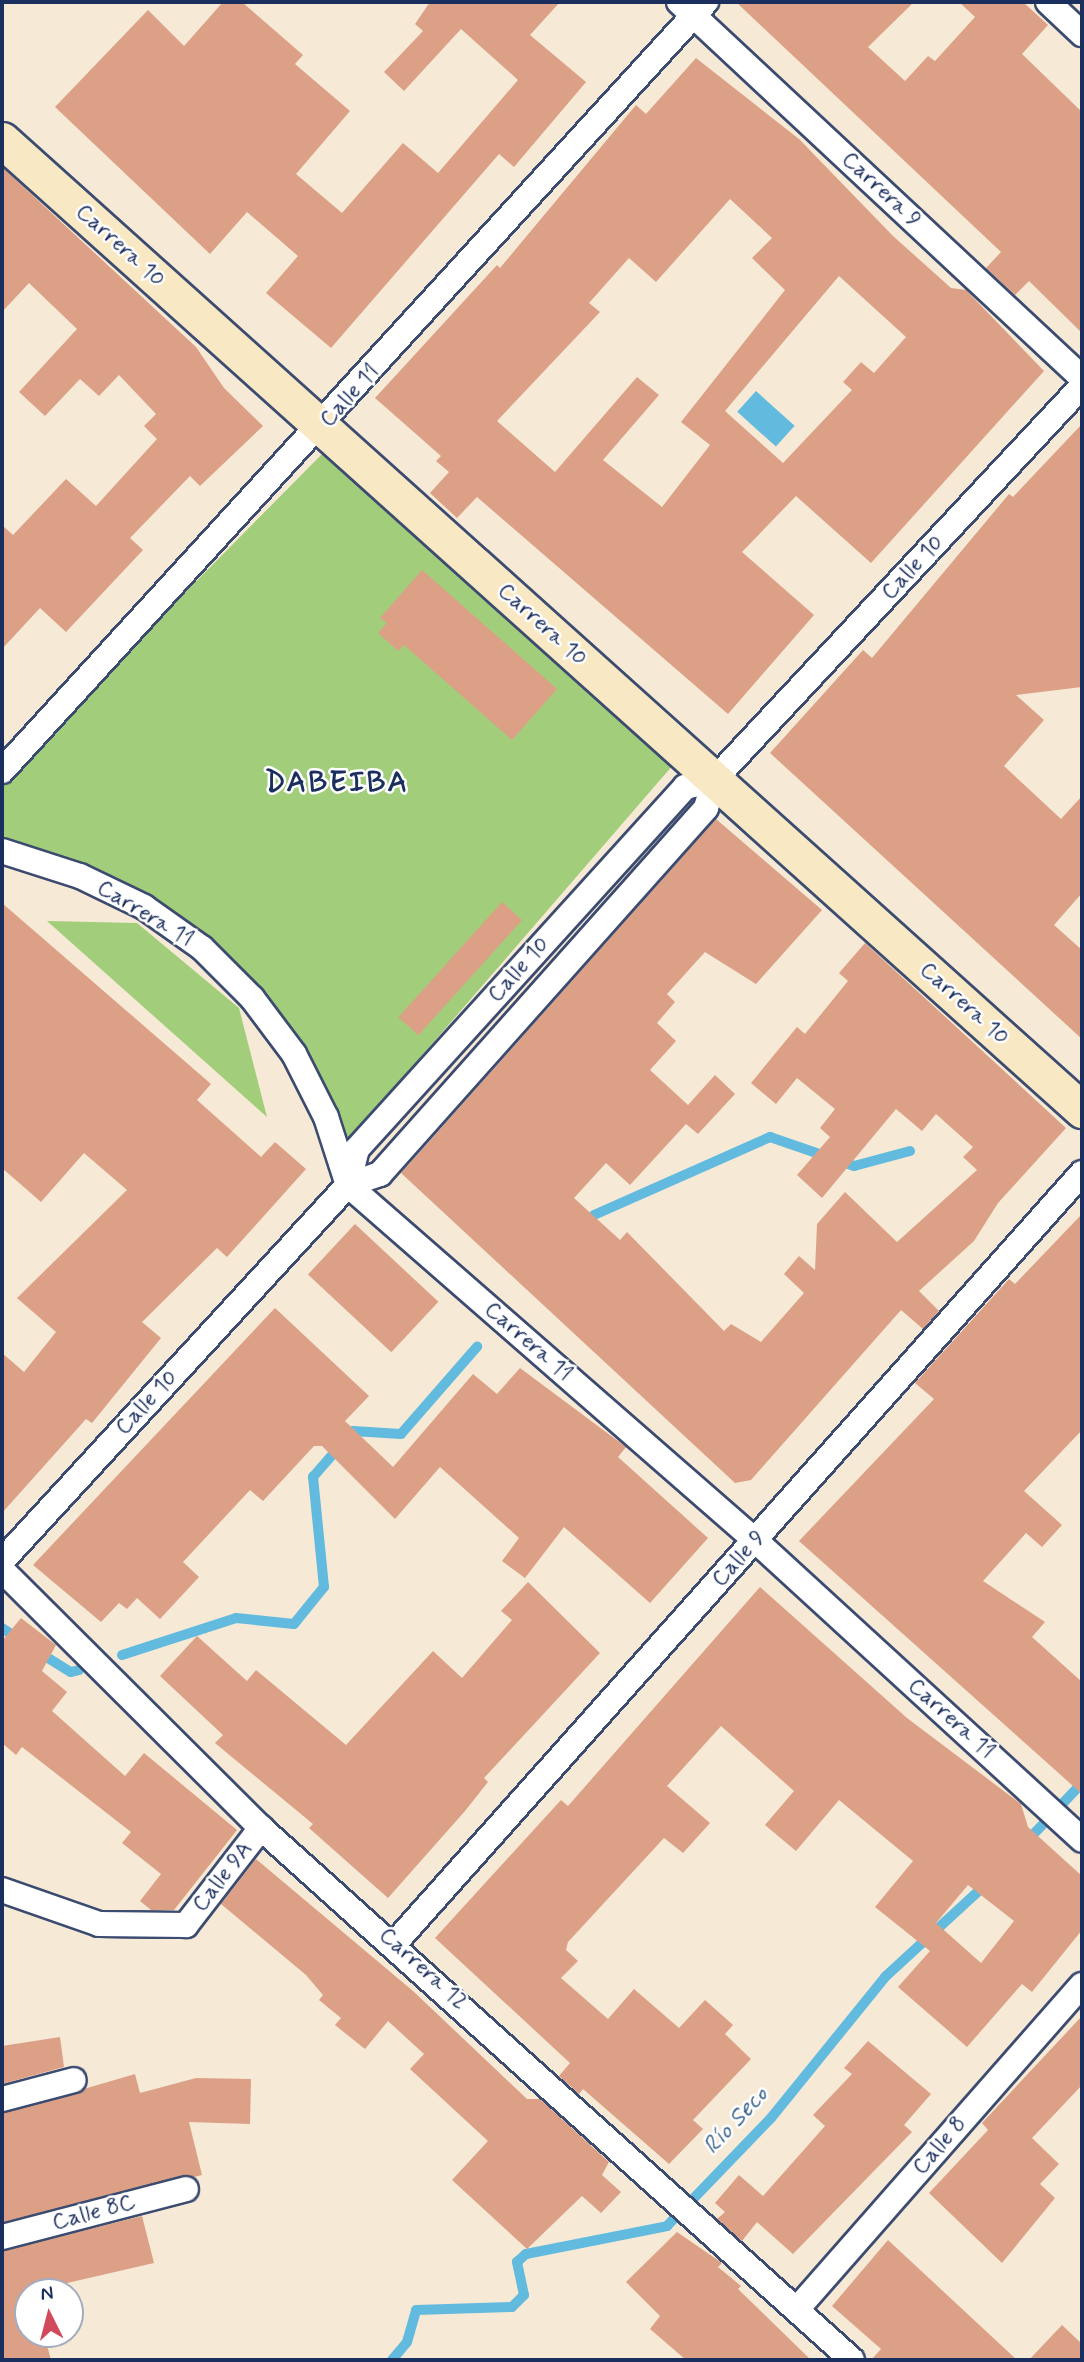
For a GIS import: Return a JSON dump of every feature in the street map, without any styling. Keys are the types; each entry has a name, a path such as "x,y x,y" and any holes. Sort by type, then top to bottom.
{"main road":[{"name":"Carrera 10","path":"2,140 1082,1110"}],"street":[{"path":"1048,2 1082,34"},
{"name":"Carrera 9","path":"693,6 1082,378"},
{"name":"Calle 11","path":"2,771 322,428 693,6"},
{"name":"Calle 10","path":"2,1560 348,1185 380,1174 706,808 714,780 1082,386"},
{"name":"Calle 10","path":"348,1185 357,1149 610,869 685,787 714,780"},
{"name":"Carrera 11","path":"2,851 80,876 144,907 202,948 252,998 294,1055 326,1117 348,1185 756,1541 1082,1840"},
{"name":"Calle 9","path":"394,1943 1082,1173"},
{"name":"Carrera 12","path":"2,1570 261,1828 394,1943 852,2360"},
{"name":"Calle 9A","path":"2,1890 99,1924 186,1925 261,1828"},
{"name":"Calle 8","path":"798,2308 1082,1985"},
{"path":"2,2099 74,2080"},
{"name":"Calle 8C","path":"2,2237 186,2189"}],"green space":[{"path":"323,453 673,765 349,1140 253,980 188,921 2,844 2,778"},
{"path":"47,921 137,923 239,1008 267,1117"}],"water":[{"path":"756,391 795,426 776,447 737,412"}],"building":[{"path":"223,2 242,2 303,55 295,64 350,111 296,174 342,213 403,143 438,173 518,80 461,29 404,91 384,72 423,31 415,24 430,2 560,2 530,35 586,82 514,167 499,154 331,348 266,293 298,256 247,212 210,254 55,107 148,10 184,46"},
{"path":"736,2 914,2 868,47 905,81 928,56 935,61 975,17 959,2 1023,2 1048,25 1022,54 1082,112 1082,333 1029,281 1015,295 986,268 1001,252"},
{"path":"696,58 799,139 893,236 951,288 966,290 1044,371 871,563 796,496 742,552 814,615 728,714 477,497 457,518 430,493 449,472 436,461 441,456 375,398 497,265 500,268 636,105 646,114","holes":["730,199 772,238 752,258 785,290 681,422 710,445 662,507 603,460 659,395 637,377 555,472 497,421 600,312 589,303 629,258 656,282","839,276 906,337 874,373 861,362 843,382 852,390 783,463 725,411"]},
{"path":"2,167 196,347 224,388 263,426 200,486 190,476 130,538 143,550 66,632 40,608 2,649 2,525 13,535 66,479 96,506 157,439 144,426 156,414 119,375 99,396 80,379 45,416 19,392 77,329 29,283 2,312"},
{"path":"1082,424 1082,687 1016,695 1044,720 1004,766 1061,819 1082,796 1082,893 1054,925 1082,950 1082,1039 770,753 863,650 872,658 1009,494 1013,497"},
{"path":"422,570 557,689 512,740 404,645 398,651 378,633 387,623 380,618"},
{"path":"716,819 822,910 756,984 705,952 667,994 675,1002 657,1023 676,1041 650,1070 688,1105 715,1075 735,1094 698,1134 686,1124 630,1185 606,1163 574,1198 620,1240 627,1232 724,1331 731,1324 761,1342 804,1293 784,1274 799,1256 815,1270 817,1224 845,1192 897,1242 977,1170 963,1157 973,1147 936,1114 922,1131 896,1109 822,1198 797,1175 830,1137 820,1128 835,1109 797,1078 776,1104 751,1083 797,1027 805,1034 848,981 839,973 865,943 1066,1128 998,1203 974,1241 919,1291 939,1311 923,1329 901,1310 751,1480 735,1483 401,1173"},
{"path":"502,902 522,920 418,1035 398,1017"},
{"path":"2,903 211,1084 197,1100 261,1157 275,1142 306,1169 227,1257 217,1248 142,1322 161,1338 92,1423 86,1419 2,1513 2,1353 24,1372 56,1332 17,1298 127,1190 84,1153 41,1202 2,1168"},
{"path":"1082,1214 1082,1430 1024,1491 1062,1525 1042,1547 1026,1533 983,1581 1045,1622 1032,1637 1082,1682 1082,1794 799,1541 934,1399 915,1383 1009,1279 1015,1284"},
{"path":"355,1224 438,1302 391,1352 308,1274"},
{"path":"275,1308 369,1396 345,1421 393,1467 473,1374 497,1394 520,1368 626,1447 618,1457 708,1538 650,1603 564,1527 525,1578 502,1561 519,1538 440,1467 395,1519 322,1446 314,1446 263,1501 250,1490 183,1562 199,1577 160,1619 137,1598 127,1609 119,1603 101,1622 33,1565"},
{"path":"528,1582 600,1653 484,1778 488,1782 465,1811 388,1898 309,1828 313,1824 215,1743 223,1735 160,1676 197,1636 247,1681 256,1670 346,1745 433,1651 462,1678 512,1620 501,1611"},
{"path":"760,1587 907,1718 1021,1804 1028,1827 1082,1876 1082,1930 1032,1992 1022,1984 967,2047 898,1987 930,1951 875,1907 913,1861 839,1800 796,1851 765,1825 794,1791 721,1726 667,1786 710,1823 683,1853 664,1838 568,1942 566,1950 578,1961 561,1978 608,2019 634,1989 679,2028 705,2000 733,2025 725,2034 751,2059 693,2120 703,2129 669,2164 583,2089 579,2094 559,2076 570,2063 435,1938 561,1800 568,1806","holes":["968,1885 1014,1921 981,1963 936,1923"]},
{"path":"21,1618 56,1645 42,1671 67,1692 52,1711 125,1776 144,1753 237,1830 174,1910 151,1910 140,1901 161,1874 122,1843 131,1832 22,1747 16,1755 2,1743 2,1641"},
{"path":"256,1859 413,1991 527,2099 540,2099 609,2162 602,2175 621,2192 601,2213 582,2196 527,2249 452,2180 488,2141 410,2069 424,2054 388,2021 365,2049 335,2025 341,2018 319,2000 323,1995 306,1975 221,1904"},
{"path":"1082,2016 1082,2085 1032,2138 1059,2164 1040,2184 1055,2198 1002,2263 929,2193 988,2130 982,2123"},
{"path":"60,2037 64,2067 2,2084 2,2046"},
{"path":"868,2041 931,2094 904,2125 912,2132 793,2254 757,2222 742,2241 717,2219 725,2212 715,2203 739,2175 763,2196 825,2126 813,2115 852,2074 844,2068"},
{"path":"135,2074 140,2093 196,2078 251,2079 250,2124 189,2122 202,2175 2,2222 2,2113"},
{"path":"142,2216 154,2263 84,2279 14,2278 14,2348 48,2348 51,2360 2,2360 2,2251"},
{"path":"677,2232 722,2263 718,2267 741,2286 738,2289 811,2360 686,2360 650,2329 660,2316 626,2282"},
{"path":"888,2240 1017,2360 871,2360 881,2349 832,2306"},
{"path":"1062,2325 1082,2344 1082,2360 1029,2360"}],"waterway":[{"path":"594,1215 770,1137 854,1166 910,1151"},
{"path":"122,1655 236,1618 294,1624 324,1587 313,1477 353,1431 401,1434 477,1347"},
{"path":"2,1628 19,1639"},
{"path":"40,1653 71,1672 79,1670"},
{"name":"Río Seco","path":"1027,1841 1082,1783"},
{"name":"Río Seco","path":"392,2360 407,2342 416,2310 512,2307 524,2295 517,2262 526,2254 667,2226 771,2118 885,1977 985,1885"}],"district":[{"name":"DABEIBA","path":"337,783"}]}
